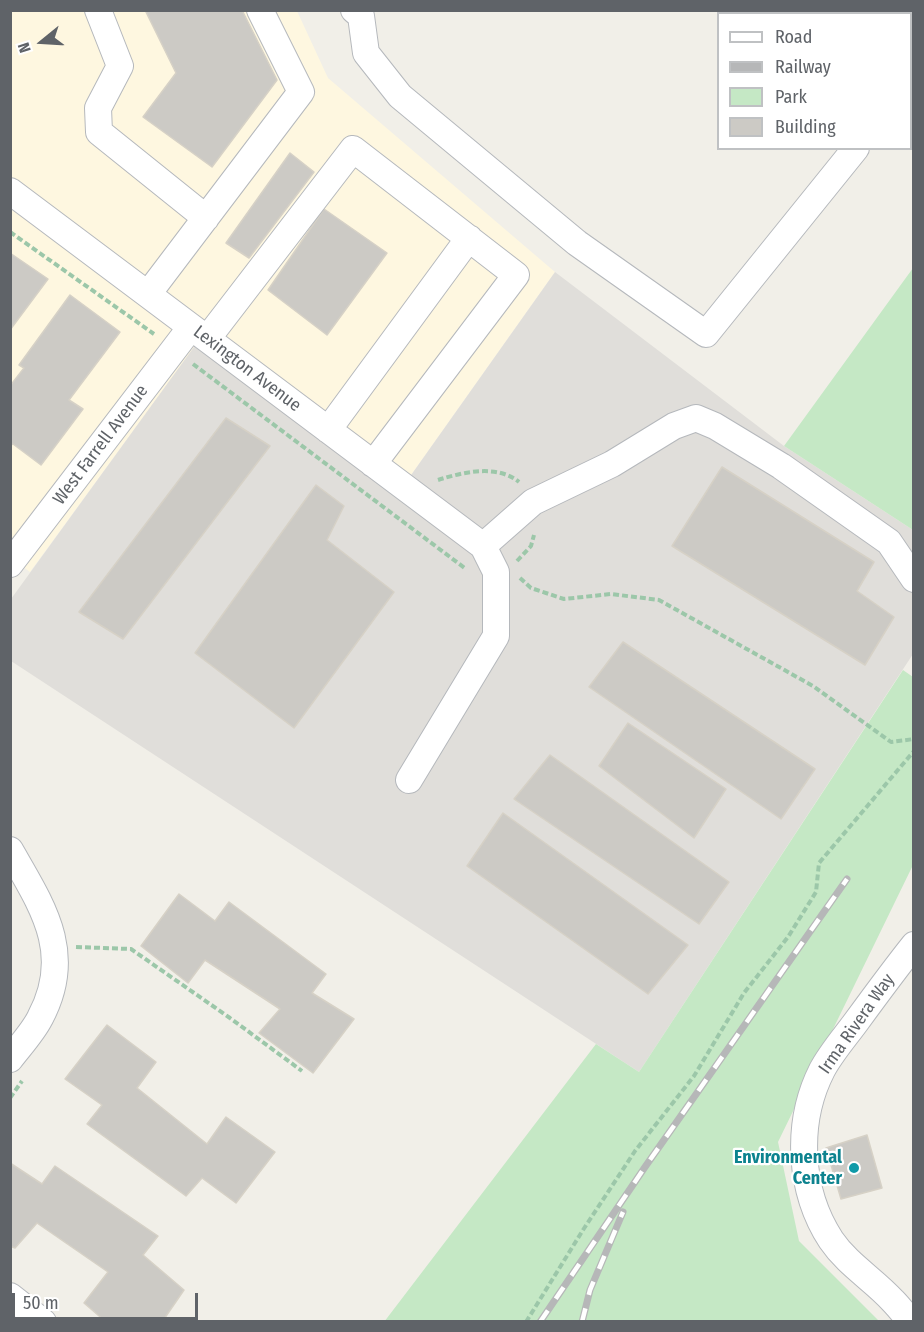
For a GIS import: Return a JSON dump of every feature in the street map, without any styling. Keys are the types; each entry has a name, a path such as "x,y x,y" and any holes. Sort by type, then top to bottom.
{"street":[{"path":"98,10 120,66 98,108 99,132 206,218"},
{"path":"148,294 301,92 260,10"},
{"path":"354,10 361,16 366,53 400,96 577,243 706,334 854,150"},
{"name":"West Farrell Avenue","path":"10,564 20,533 199,333 354,149 470,238"},
{"name":"Lexington Avenue","path":"10,191 483,546"},
{"path":"328,430 470,238 516,275 374,464"},
{"path":"410,780 496,636 496,572 483,546 533,502 612,464 674,426 696,418 715,426 781,466 889,542 914,579"},
{"path":"10,850 44,910 52,934 56,964 50,998 18,1067"},
{"name":"Irma Rivera Way","path":"911,1322 893,1300 850,1263 832,1241 816,1214 806,1177 804,1132 814,1091 822,1071 836,1048 914,945"},
{"path":"10,1296 43,1322"}],"path":[{"path":"10,232 155,335"},
{"path":"515,573 531,588 564,599 611,594 659,600 813,686 891,742 914,740"},
{"path":"526,1322 635,1151 694,1076 744,993 788,937 816,892 819,863 914,752"},
{"path":"73,954 69,946 131,949 302,1071"},
{"path":"10,1098 18,1067"}],"shaded area":[{"path":"10,11 297,11 328,78 555,272 409,478 207,330 30,572 11,558"},
{"path":"555,272 784,446 913,530 913,654 639,1072 11,661 11,599 207,329 409,478"}],"green space":[{"path":"913,268 913,530 784,446"},
{"path":"903,670 913,677 913,865 778,1142 799,1241 879,1321 384,1322 596,1044 639,1072"}],"building":[{"path":"145,10 242,10 277,80 212,167 143,117 176,73"},
{"path":"290,153 314,172 249,258 226,243"},
{"path":"324,209 387,253 327,335 268,290"},
{"path":"10,253 48,279 10,330"},
{"path":"70,295 120,332 69,400 83,409 41,465 13,444 10,446 10,386 24,368 19,365"},
{"path":"226,418 270,446 123,639 79,612"},
{"path":"722,467 874,562 857,591 894,617 865,665 672,546"},
{"path":"316,485 344,506 327,540 394,592 294,728 195,653"},
{"path":"623,642 815,769 781,819 589,687"},
{"path":"628,723 726,789 694,838 599,766"},
{"path":"550,755 729,882 699,924 514,799"},
{"path":"503,813 688,945 648,994 467,866"},
{"path":"179,894 215,921 229,902 326,974 312,993 354,1019 313,1073 259,1033 280,1009 205,960 188,983 141,946"},
{"path":"107,1025 156,1062 137,1088 207,1144 226,1117 275,1152 236,1203 202,1178 186,1196 87,1124 102,1105 65,1079"},
{"name":"Environmental Center","path":"867,1135 882,1188 841,1199 826,1148"},
{"path":"10,1163 42,1184 55,1166 158,1236 143,1255 184,1290 162,1322 106,1322 84,1303 108,1272 37,1223 15,1248 10,1246"}],"railway":[{"path":"540,1322 645,1167 847,879"},
{"path":"582,1322 590,1290 623,1212"}],"place":[{"name":"Environmental Center","path":"854,1168"}]}
